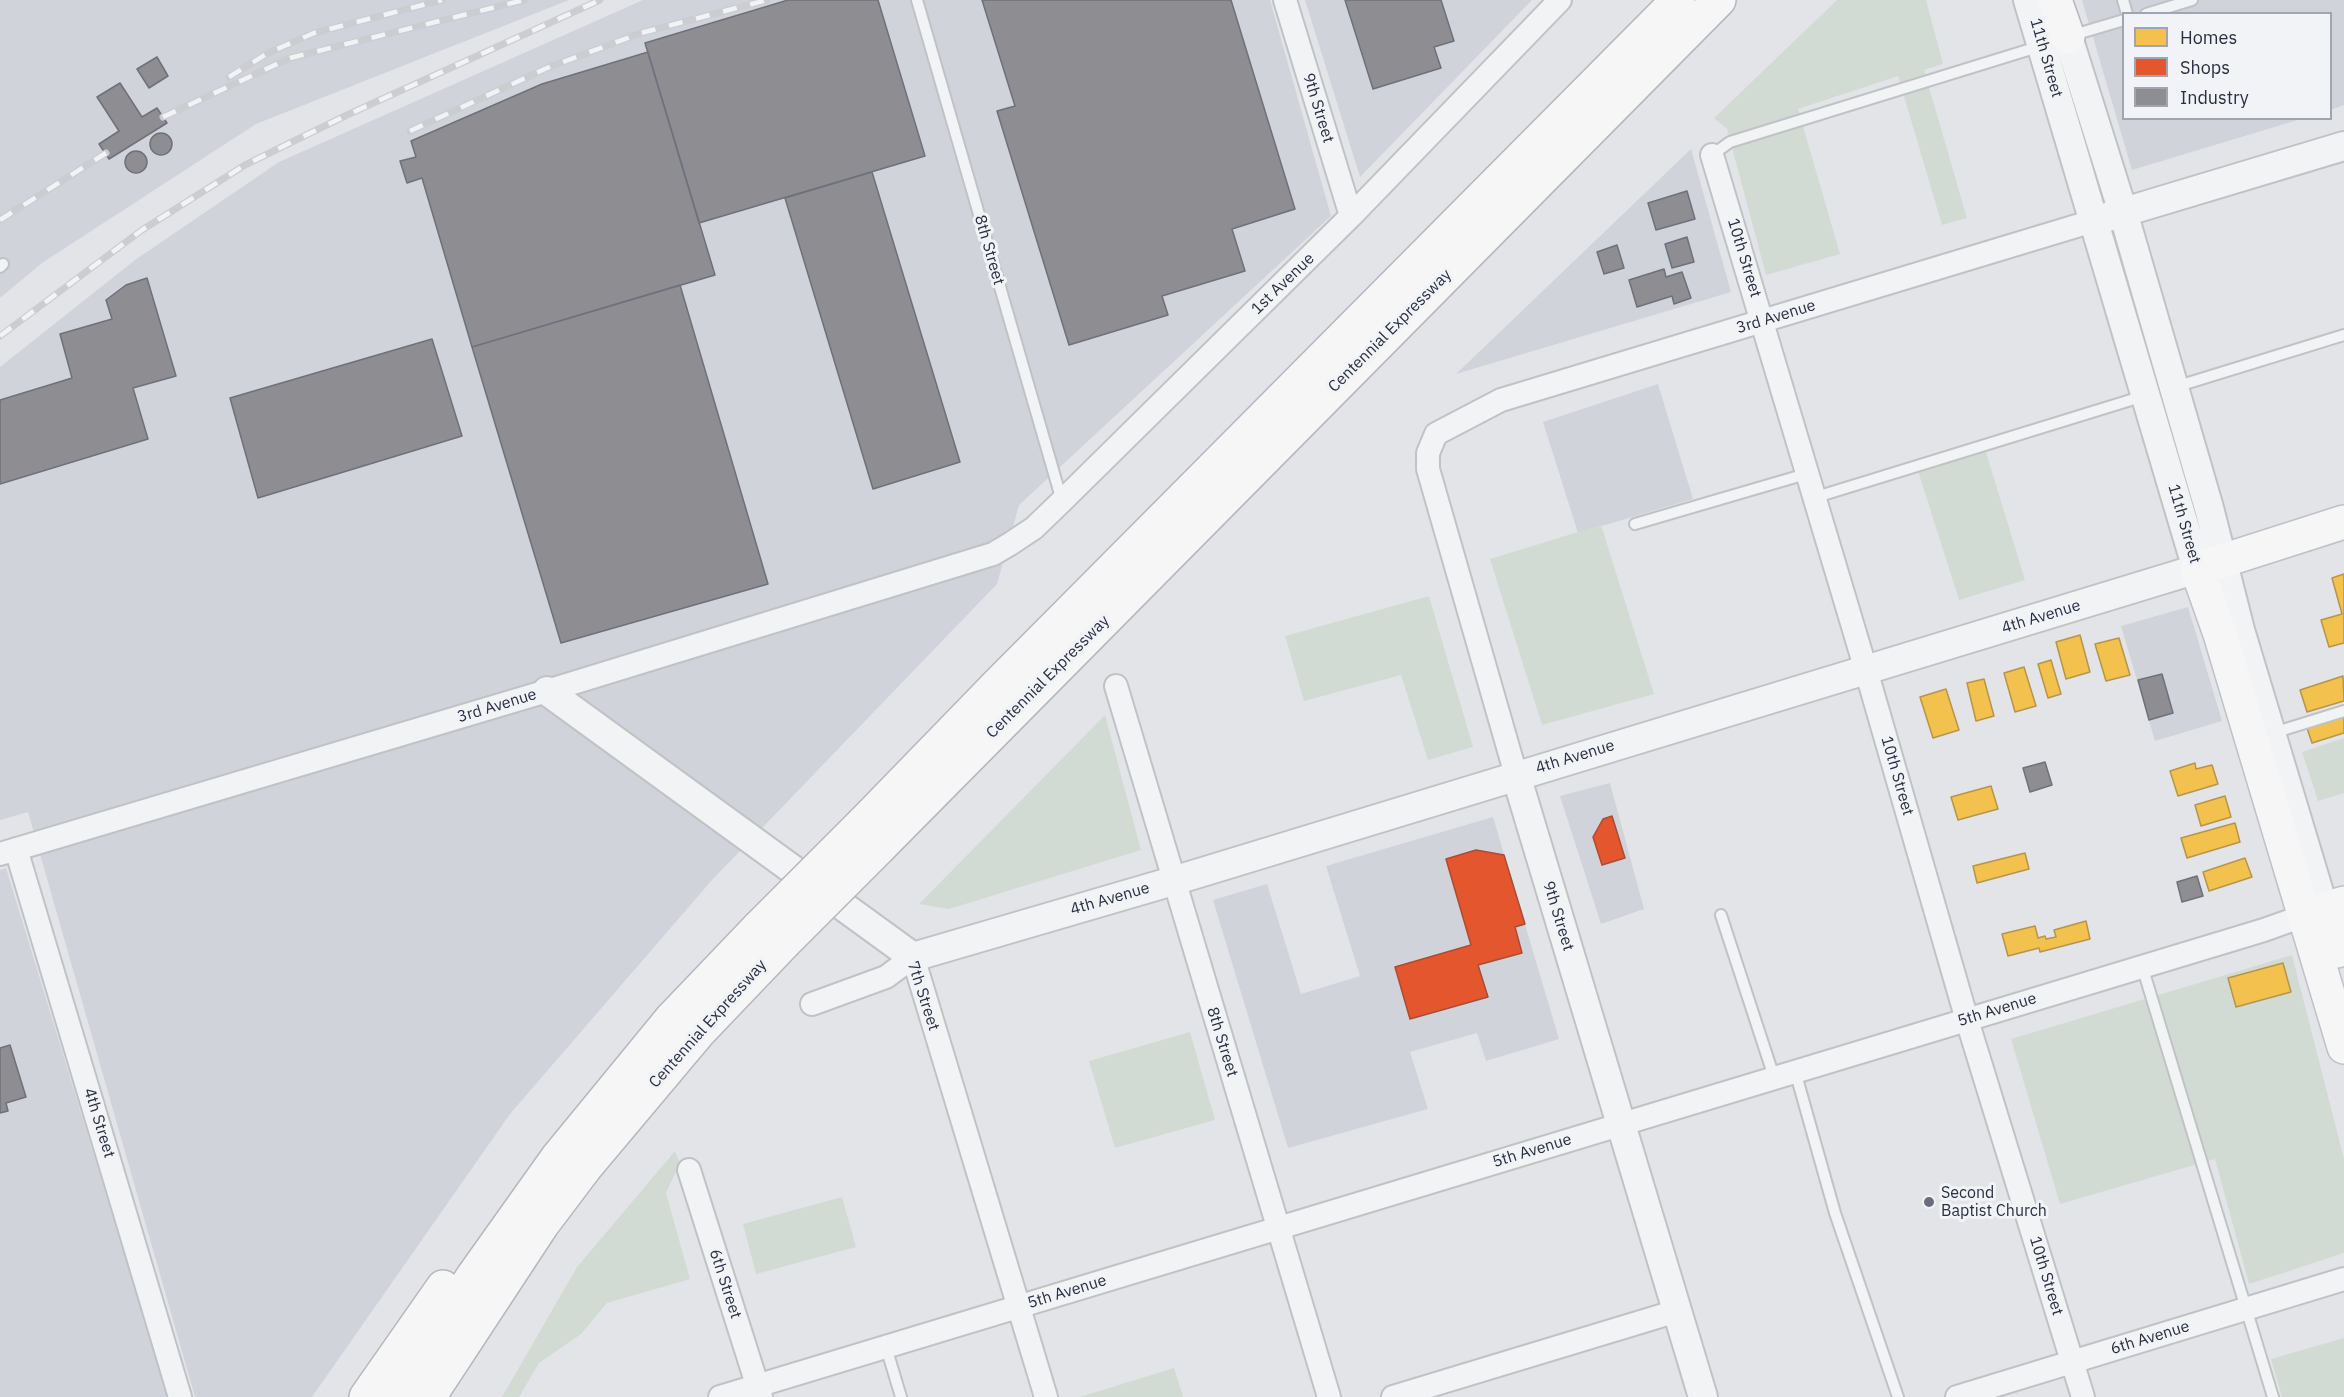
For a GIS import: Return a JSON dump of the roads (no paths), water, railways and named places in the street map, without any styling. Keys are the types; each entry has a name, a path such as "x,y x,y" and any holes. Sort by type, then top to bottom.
{"main road":[{"name":"Centennial Expressway","path":"872,835 998,684 1678,0"},
{"name":"Centennial Expressway","path":"396,1397 473,1276 557,1158 671,1019 771,935 1719,0"},
{"path":"2055,0 2055,41"},
{"name":"4th Avenue","path":"2210,564 2344,522"},
{"name":"11th Street","path":"2210,564 2220,633 2324,909 2344,974"},
{"name":"11th Street","path":"2324,909 2344,1047"},
{"name":"Centennial Expressway","path":"434,1390 542,1225 585,1168 700,1031 771,935"},
{"path":"366,1397 413,1327 456,1270 557,1158"}],"street":[{"name":"9th Street","path":"1286,0 1351,216"},
{"name":"1st Avenue","path":"993,554 1034,528 1062,501 1351,216 1560,0"},
{"name":"11th Street","path":"2028,0 2055,41 2123,212 2174,387 2210,564"},
{"name":"11th Street","path":"2055,41 2093,221 2144,396 2210,564 2271,734 2324,909"},
{"name":"3rd Avenue","path":"1436,435 1501,400 2344,146"},
{"name":"10th Street","path":"1712,155 1866,670 1967,1020 2083,1397"},
{"name":"9th Street","path":"1436,435 1428,453 1428,469 1516,775 1703,1397"},
{"name":"3rd Avenue","path":"8,852 547,691 993,554"},
{"name":"4th Avenue","path":"812,1004 886,977 913,957 2210,564"},
{"name":"8th Street","path":"1116,686 1329,1397"},
{"name":"7th Street","path":"547,691 893,940 913,957 1046,1397"},
{"name":"4th Street","path":"8,852 180,1397"},
{"name":"5th Avenue","path":"720,1397 759,1391 886,1347 1019,1306 1967,1020 2324,909"},
{"name":"6th Street","path":"689,1170 759,1391"},
{"name":"6th Avenue","path":"1957,1397 2344,1279"},
{"path":"1393,1397 1677,1311"}],"lane":[{"name":"8th Street","path":"917,0 1062,501"},
{"path":"2153,12 2192,0"},
{"path":"1712,155 1730,142 2122,21"},
{"path":"2174,387 2344,335"},
{"path":"1813,498 2144,396"},
{"path":"1635,524 1806,474"},
{"path":"2271,734 2344,711"},
{"path":"1721,915 1784,1074 1835,1213 1898,1397"},
{"path":"2142,966 2273,1397"},
{"path":"886,1347 901,1397"}],"railway":[{"path":"229,77 268,53 314,33 442,0"},
{"path":"163,117 290,58 524,0"},
{"path":"0,336 142,230 245,165 347,115 600,0"},
{"path":"410,131 547,68 641,33 767,0"},
{"path":"0,220 106,153"}],"place":[{"name":"Second Baptist Church","path":"1929,1202"}]}
